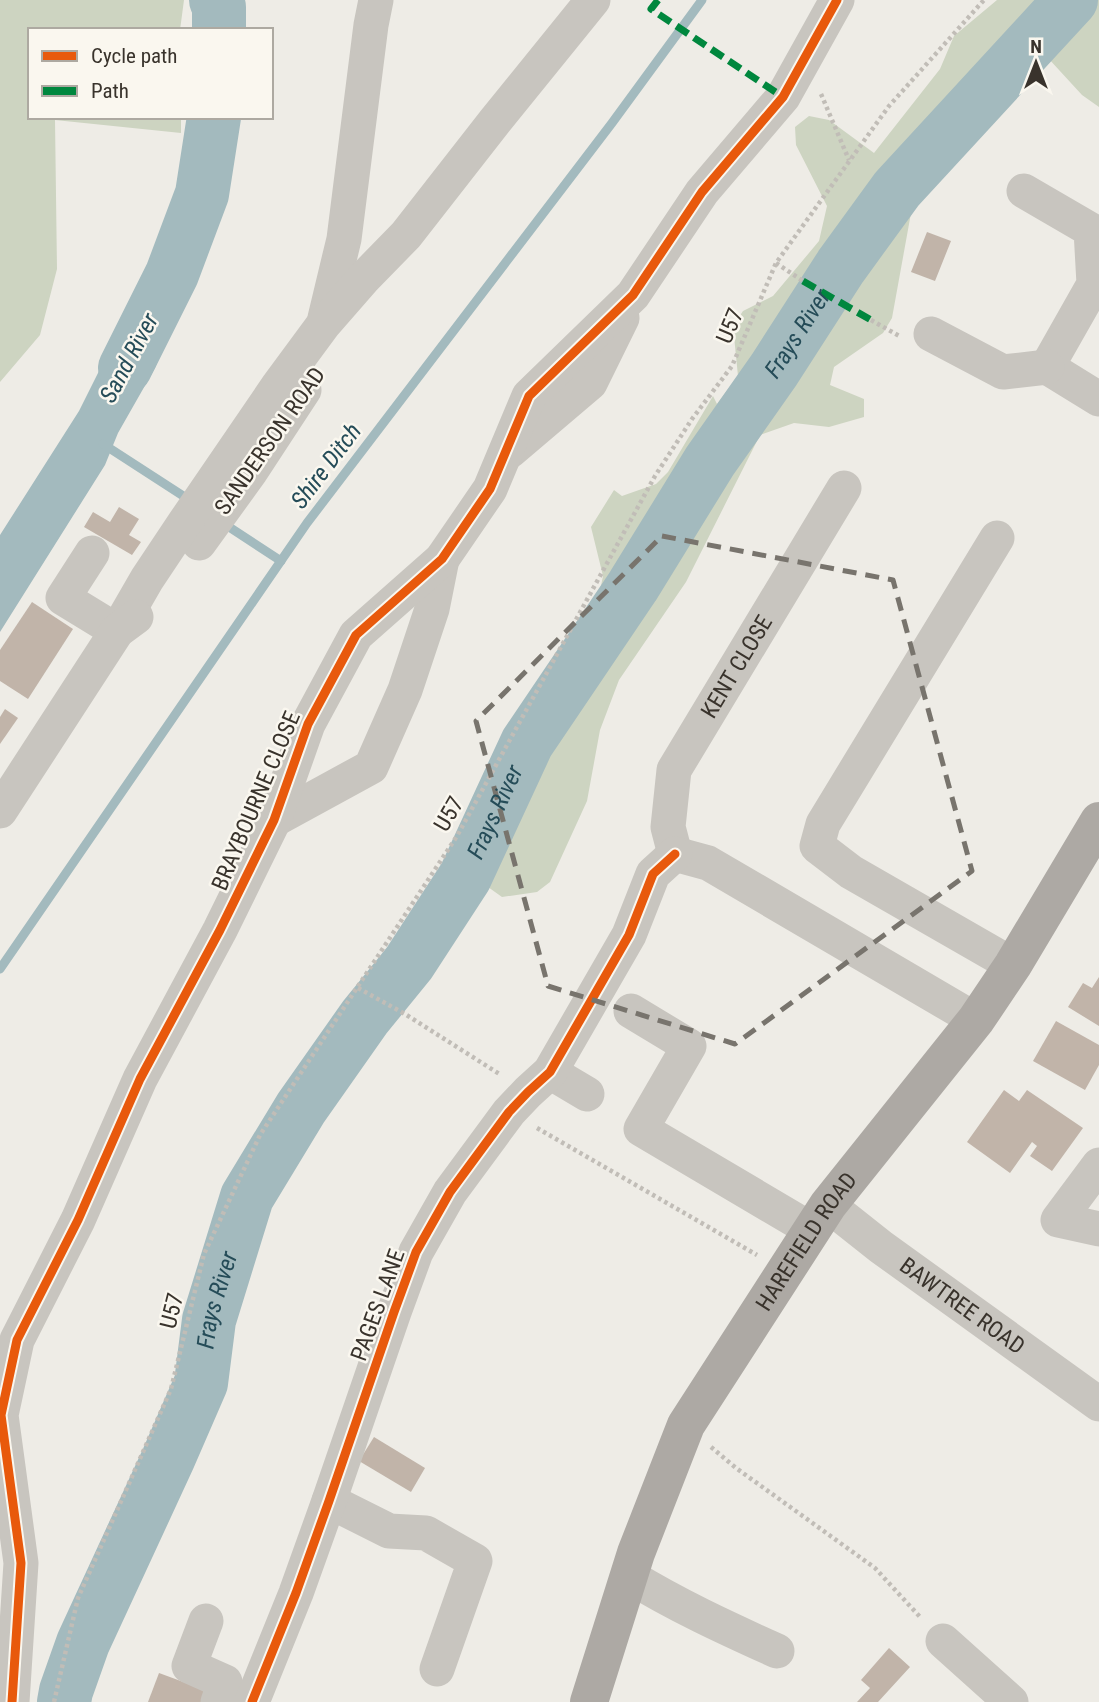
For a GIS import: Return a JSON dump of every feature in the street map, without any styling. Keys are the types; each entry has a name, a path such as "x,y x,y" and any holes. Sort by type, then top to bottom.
{"main road":[{"name":"HAREFIELD ROAD","path":"589,1702 636,1553 686,1425 820,1218 976,1020 1013,965 1099,821"}],"street":[{"path":"323,325 344,239 376,0"},
{"name":"SANDERSON ROAD","path":"218,495 278,386 323,325 406,235 593,0"},
{"path":"805,58 837,0"},
{"name":"BRAYBOURNE CLOSE","path":"12,1702 21,1563 1,1415 17,1340 78,1220 140,1079 220,930 274,820 309,724 356,635 442,559 490,489 504,456 590,383 633,295 702,192 783,97 805,58"},
{"path":"1024,191 1091,230 1094,284 1046,367"},
{"name":"SANDERSON ROAD","path":"3,800 117,631 159,598 195,528 376,287 406,235"},
{"path":"339,257 377,264"},
{"path":"931,334 1003,372 1046,367 1099,399"},
{"name":"KENT CLOSE","path":"675,854 668,827 674,770 844,488"},
{"path":"997,538 823,824 817,846 851,872 1013,965"},
{"path":"92,553 63,598 117,631"},
{"name":"BRAYBOURNE CLOSE","path":"274,820 371,767 405,690 432,608 442,559"},
{"path":"675,854 708,863 976,1020"},
{"name":"PAGES LANE","path":"252,1702 296,1593 416,1252 450,1192 529,1092 629,935 653,874 675,854"},
{"name":"BAWTREE ROAD","path":"631,1011 689,1046 641,1129 881,1247 1099,1404"},
{"path":"529,1092 587,1094"},
{"path":"1099,1165 1058,1220 1099,1229"},
{"path":"329,1501 388,1531 426,1533 475,1561 437,1669"},
{"path":"629,1576 697,1614 776,1651"},
{"path":"206,1620 189,1667 225,1682 218,1702"},
{"path":"943,1642 1011,1702"}],"path":[{"path":"805,58 850,161"},
{"path":"776,263 803,281"},
{"path":"358,988 405,1014 529,1092 784,1272"},
{"path":"686,1425 736,1468 875,1568 943,1642"}],"highlighted area":[{"path":"662,536 893,580 972,871 735,1044 548,986 476,721"}],"green space":[{"path":"0,0 184,0 180,28 28,28 28,119 181,119 181,133 55,120 57,269 40,335 0,382"},
{"path":"997,0 1099,0 1099,107 1082,95 1048,58 965,118 915,191 892,318 883,333 834,367 830,385 864,399 864,417 829,427 794,423 760,435 686,582 619,680 600,730 587,801 550,882 537,892 502,897 488,887 474,840 486,808 531,754 596,610 603,576 591,527 614,490 622,496 656,484 668,472 713,396 717,404 738,376 733,326 743,311 773,296 819,241 827,206 796,145 795,127 809,116 829,120 874,153 940,69 954,36"}],"water":[{"path":"137,295 180,308 155,368 118,433 105,465 0,632 0,535 79,411"}],"building":[{"path":"927,232 951,241 935,281 911,272"},
{"path":"119,507 139,519 129,535 141,542 132,555 84,527 93,512 110,522"},
{"path":"32,602 73,629 28,699 0,681 0,650"},
{"path":"5,709 18,718 0,744 0,717"},
{"path":"1099,977 1099,1026 1068,1007 1083,983 1092,988"},
{"path":"1056,1021 1099,1045 1099,1065 1085,1090 1033,1061"},
{"path":"1004,1090 1019,1101 1027,1090 1083,1128 1052,1171 1030,1156 1037,1146 1032,1142 1010,1173 967,1142"},
{"path":"374,1437 425,1468 411,1492 359,1461"},
{"path":"889,1648 910,1667 878,1702 857,1702 870,1688 861,1680"},
{"path":"159,1673 208,1691 203,1702 148,1702"}],"waterway":[{"name":"Sand River","path":"216,0 219,7 219,28"},
{"name":"Shire Ditch","path":"0,969 307,523 612,123 702,0"},
{"name":"Frays River","path":"64,1702 83,1643 201,1383 209,1320 247,1197 301,1108 365,1017 409,963 465,877 527,743 633,586 710,461 774,370 841,266 897,189 1071,0"},
{"name":"Sand River","path":"125,368 172,274 202,194 214,119"},
{"path":"103,444 191,501"},
{"path":"223,523 281,561"}],"marked path":[{"path":"658,0 651,9 783,97"},
{"path":"803,281 871,320"}],"cycle path":[{"path":"12,1702 21,1563 1,1415 17,1340 78,1220 140,1079 220,930 274,820 308,724 356,635 442,559 490,489 529,396 633,295 702,192 783,97 837,0"},
{"path":"252,1702 296,1593 416,1252 450,1192 509,1112 550,1072 629,935 653,874 675,854"}]}
